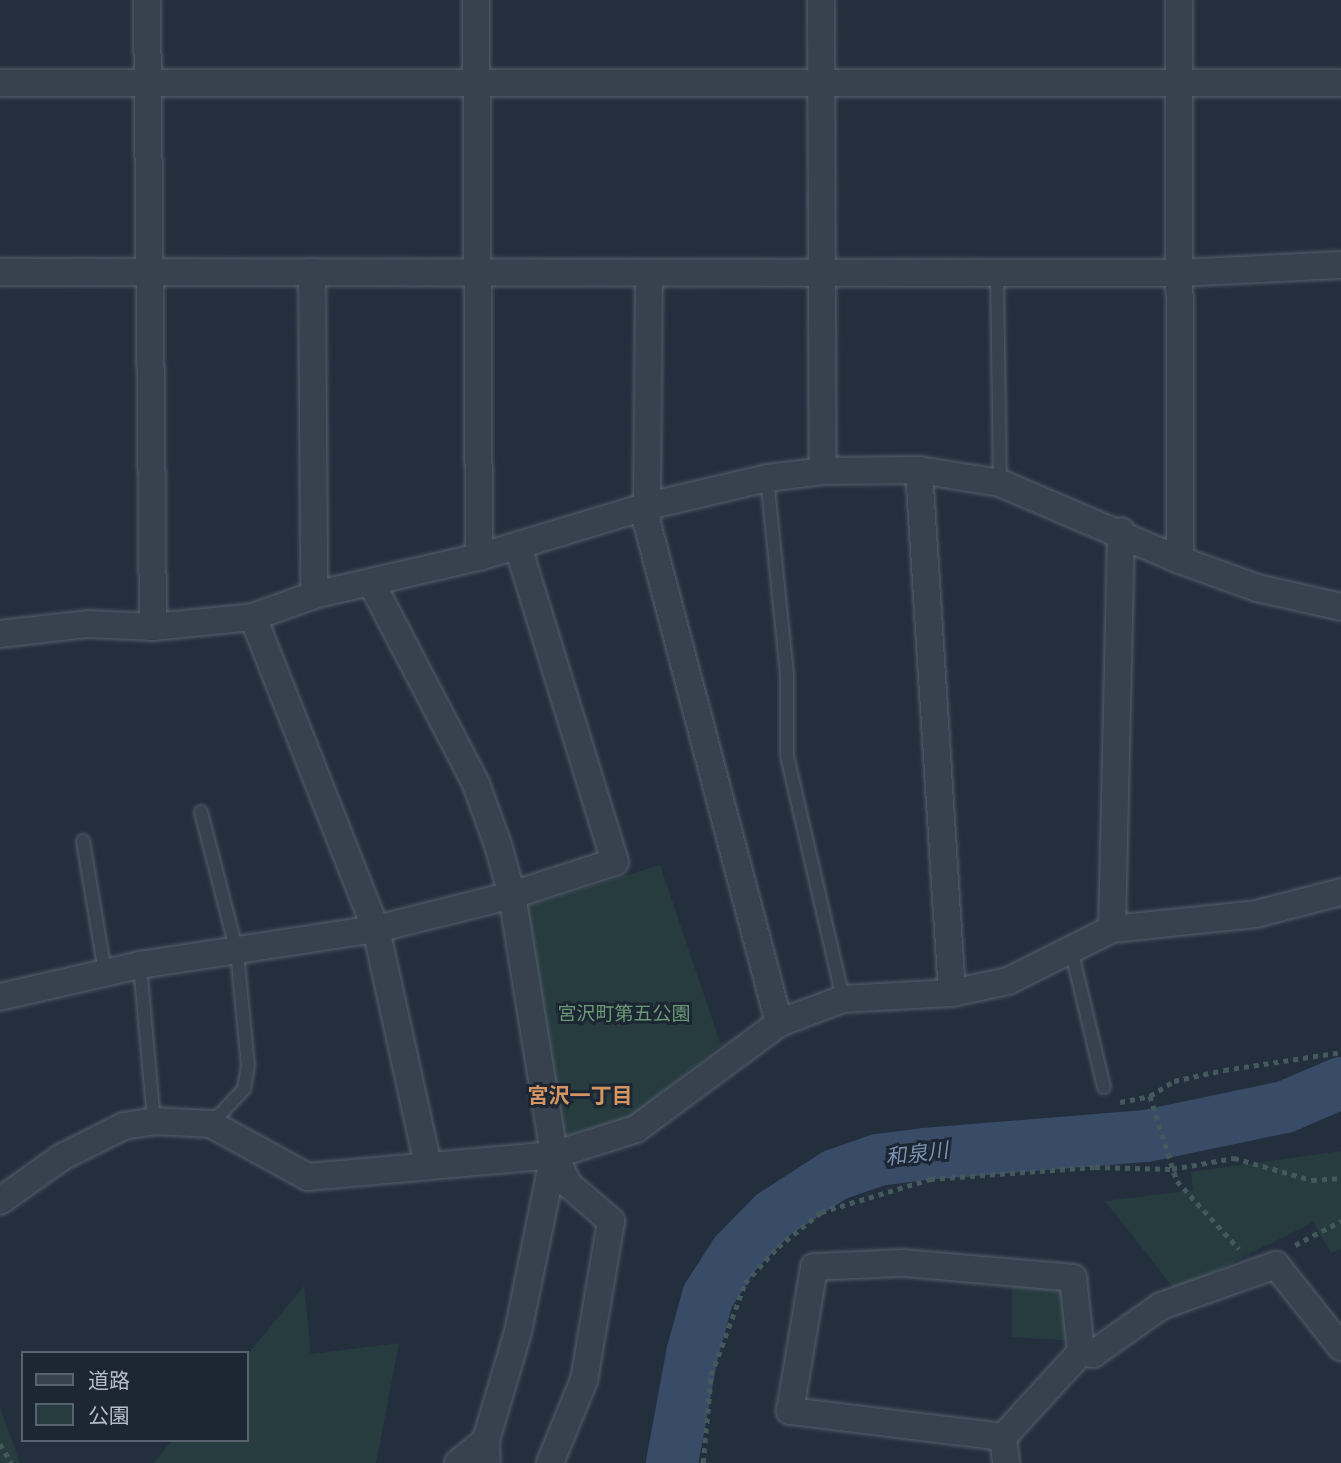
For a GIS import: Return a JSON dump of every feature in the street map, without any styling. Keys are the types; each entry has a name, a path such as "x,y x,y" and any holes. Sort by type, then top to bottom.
{"street":[{"path":"147,0 153,627"},
{"path":"476,0 479,557"},
{"path":"821,0 823,471"},
{"path":"1180,0 1180,560"},
{"path":"0,83 1341,83"},
{"path":"0,272 1179,273 1341,265"},
{"path":"312,272 314,595"},
{"path":"649,273 647,523 779,1023"},
{"path":"0,634 88,624 153,627 253,617 314,595 479,557 648,506 767,478 823,471 919,470 1000,483 1121,531 1180,560 1257,588 1341,607"},
{"path":"919,470 952,993"},
{"path":"1112,929 1121,531"},
{"path":"0,997 140,965 376,929 512,895 615,862 517,546"},
{"path":"371,582 476,784 512,895 555,1155 568,1184 611,1221 584,1380 550,1463"},
{"path":"253,617 376,929 428,1165"},
{"path":"0,1201 62,1157 124,1126 154,1121 211,1124 308,1177 555,1155 636,1129 707,1072 779,1023 843,999 952,993 1008,981 1112,929 1256,915 1341,892"},
{"path":"458,1463 487,1452 518,1332 555,1155"},
{"path":"1003,1437 790,1411 814,1267 903,1263 1073,1278 1081,1352 1003,1437 1006,1463"},
{"path":"1081,1352 1093,1353 1161,1306 1267,1268 1341,1347"}],"lane":[{"path":"997,272 1000,483"},
{"path":"767,478 787,675 787,756 843,999"},
{"path":"201,812 237,952 248,1066 244,1089 211,1124"},
{"path":"83,841 105,974"},
{"path":"1071,949 1104,1087"},
{"path":"140,965 154,1121"}],"path":[{"path":"1341,1052 1224,1070 1174,1082 1150,1096 1177,1181 1267,1268 1280,1252 1341,1221"},
{"path":"1126,1169 1172,1169 1234,1158 1312,1180 1341,1178"},
{"path":"0,1444 12,1463"}],"green space":[{"name":"宮沢町第五公園","path":"660,865 721,1045 631,1117 554,1139 525,906"},
{"path":"1341,1151 1341,1249 1331,1253 1313,1222 1176,1291 1105,1201 1193,1190 1191,1172"},
{"path":"1012,1283 1066,1284 1072,1341 1012,1337"},
{"path":"304,1286 311,1354 399,1343 376,1463 154,1463 170,1442 248,1442 248,1354"},
{"path":"0,1407 20,1463 0,1463"}],"waterway":[{"name":"和泉川","path":"672,1463 692,1354 708,1296 735,1254 773,1215 835,1175 878,1160 925,1154 1146,1136 1285,1107 1341,1083"}],"district":[{"name":"宮沢一丁目","path":"580,1098"}]}
